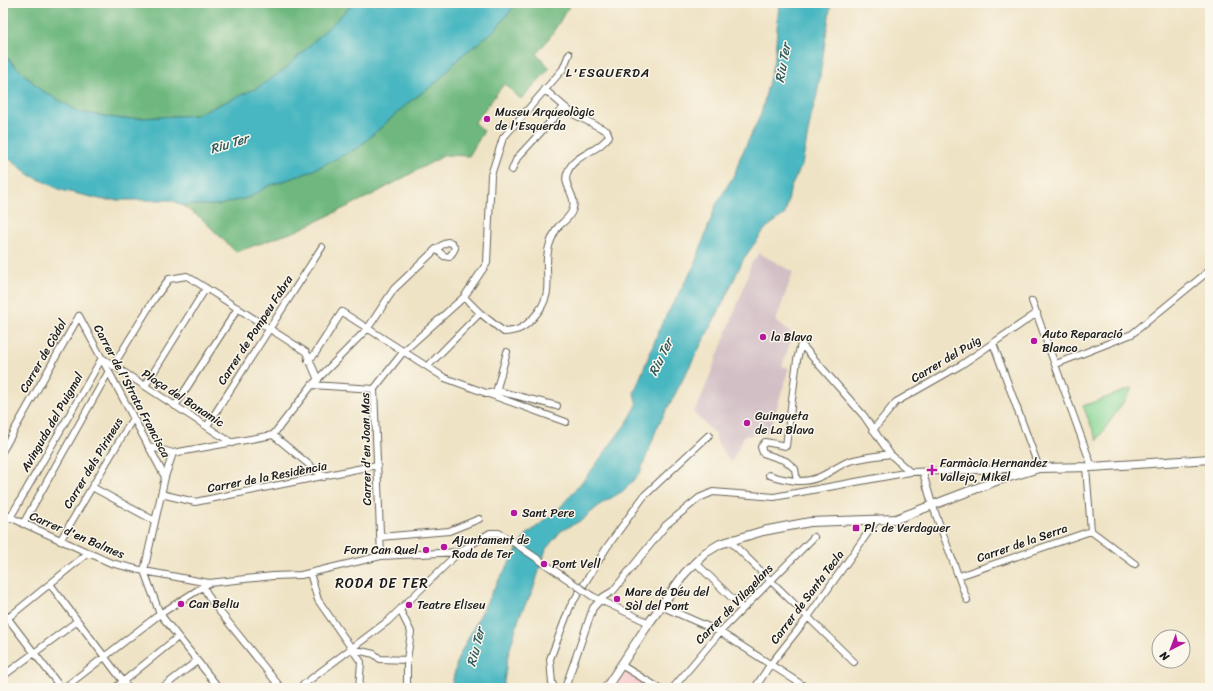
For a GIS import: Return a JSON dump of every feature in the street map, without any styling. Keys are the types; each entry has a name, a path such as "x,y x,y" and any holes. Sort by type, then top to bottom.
{"street":[{"name":"Carrer d'en Joan Mas","path":"381,556 374,389 404,351 464,296 487,262 492,175 503,138 544,89 563,70 569,54"},
{"path":"464,296 480,313 504,332 524,328 542,309 546,300 548,286 547,254 558,228 567,220 574,208 573,200 566,183 568,168 574,162 601,146 609,136 607,131 573,114 544,89"},
{"path":"512,170 517,158 564,107"},
{"name":"Carrer de Pompeu Fabra","path":"207,426 268,328 322,247"},
{"path":"148,446 173,453 273,435 312,385 368,328 394,289 436,248"},
{"path":"1056,364 1132,334 1210,270"},
{"path":"113,366 154,299 169,279 187,276 306,352 308,360 318,380"},
{"path":"145,386 206,288"},
{"path":"1032,300 1056,364 1089,467 1091,531 1135,564"},
{"path":"175,406 238,308"},
{"path":"308,360 314,355 342,312 445,378 566,422"},
{"path":"428,366 480,313"},
{"name":"Carrer del Puig","path":"873,430 896,402 961,365 1037,313"},
{"name":"Carrer de l'Strata Francisca","path":"79,316 165,477"},
{"name":"Carrer de Còdol","path":"3,450 79,316"},
{"path":"993,343 1039,468"},
{"path":"796,481 795,469 786,461 763,453 761,447 765,442 786,446 797,360 801,344 864,416 890,454 910,472"},
{"path":"496,392 507,352"},
{"name":"Plaça del Bonamic","path":"102,358 232,443"},
{"name":"Avinguda del Puigmal","path":"10,518 102,358"},
{"name":"Avinguda del Puigmal","path":"23,524 109,371"},
{"path":"312,385 374,389"},
{"path":"486,394 496,392 557,406"},
{"name":"Carrer dels Pirineus","path":"60,540 133,418"},
{"path":"273,435 324,477"},
{"path":"555,688 552,683 550,659 570,607 607,547 644,496 710,435"},
{"path":"173,453 165,477 144,571 160,614 218,688"},
{"path":"769,475 796,481 817,478 837,466 851,461 890,454"},
{"path":"565,688 593,608 600,600 613,591 666,525 699,498 714,492 774,497 910,472 923,473 1089,467 1210,459"},
{"name":"Carrer de la Residència","path":"161,494 195,502 324,477 377,465"},
{"path":"606,688 648,623 695,562 705,553 720,544 764,531 810,522 896,519 932,504 1039,468"},
{"path":"923,473 932,504 959,576 966,600"},
{"path":"92,487 155,521"},
{"name":"Carrer d'en Balmes","path":"3,514 110,563 209,583 273,576 301,575 381,556 459,552"},
{"path":"380,537 449,531 478,519"},
{"name":"Carrer de Santa Tecla","path":"755,688 770,665 808,617 877,520"},
{"name":"Carrer de la Serra","path":"959,576 1091,531"},
{"path":"299,688 383,626 459,552 490,533 499,533 572,584 592,596 648,623"},
{"name":"Carrer de Vilagelans","path":"673,688 720,632 814,537"},
{"path":"731,542 854,662"},
{"path":"5,620 88,553"},
{"path":"695,562 743,609"},
{"path":"310,573 318,600 361,662 359,688"},
{"path":"64,688 160,614 204,588 209,583"},
{"path":"50,584 76,622 128,688"},
{"path":"204,588 212,602 281,688"},
{"path":"661,606 720,632 807,688"},
{"path":"400,610 411,632 407,660 407,688"},
{"path":"3,612 5,620 34,653 61,688"},
{"path":"3,676 76,622"},
{"path":"115,688 178,637"},
{"path":"352,649 374,654 380,659 407,660"},
{"path":"162,688 197,661"},
{"path":"620,665 659,688"}],"shaded area":[{"path":"759,253 793,272 776,321 793,335 782,366 789,368 769,433 744,436 731,463 718,444 715,434 693,412 698,406 743,290 751,264"},
{"path":"628,672 653,688 614,688 624,673"}],"green space":[{"path":"3,3 354,3 285,69 257,88 196,115 122,119 80,112 41,90 7,58 3,54"},
{"path":"517,3 571,3 552,34 537,54 550,68 521,99 504,84 474,123 484,131 469,156 445,155 372,195 296,231 236,252 201,218 181,205 219,205 250,197 268,186 307,173 358,148 408,103 438,81 460,57 495,30"},
{"path":"1133,388 1097,440 1083,406"}],"water":[{"name":"Riu Ter","path":"354,3 517,3 495,30 460,57 438,81 408,103 358,148 307,173 268,186 250,197 219,205 181,205 171,200 104,200 61,190 30,175 3,154 3,54 41,90 80,112 122,119 196,115 257,88 285,69"},
{"name":"Riu Ter","path":"779,3 831,3 817,95 811,117 802,165 791,187 785,214 766,228 744,258 720,309 657,428 640,473 623,491 601,504 582,520 561,531 546,549 533,590 520,615 508,655 503,688 451,688 458,658 494,588 526,535 558,510 591,471 628,421 637,405 634,393 662,323 694,266 716,205 735,173 740,158 761,114 775,56"}],"place":[{"name":"Museu Arqueològic de l'Esquerda","path":"487,119"},
{"name":"la Blava","path":"763,337"},
{"name":"Auto Reparació Blanco","path":"1034,341"},
{"name":"Guingueta de La Blava","path":"747,423"},
{"name":"Farmàcia Hernandez Vallejo, Mikel","path":"932,470"},
{"name":"Sant Pere","path":"514,513"},
{"name":"Pl. de Verdaguer","path":"856,528"},
{"name":"Ajuntament de Roda de Ter","path":"444,547"},
{"name":"Forn Can Quel","path":"426,550"},
{"name":"Pont Vell","path":"544,564"},
{"name":"Mare de Déu del Sòl del Pont","path":"617,599"},
{"name":"Can Beliu","path":"181,604"},
{"name":"Teatre Eliseu","path":"409,605"}],"district":[{"name":"L'ESQUERDA","path":"608,72"},
{"name":"RODA DE TER","path":"382,583"}]}
